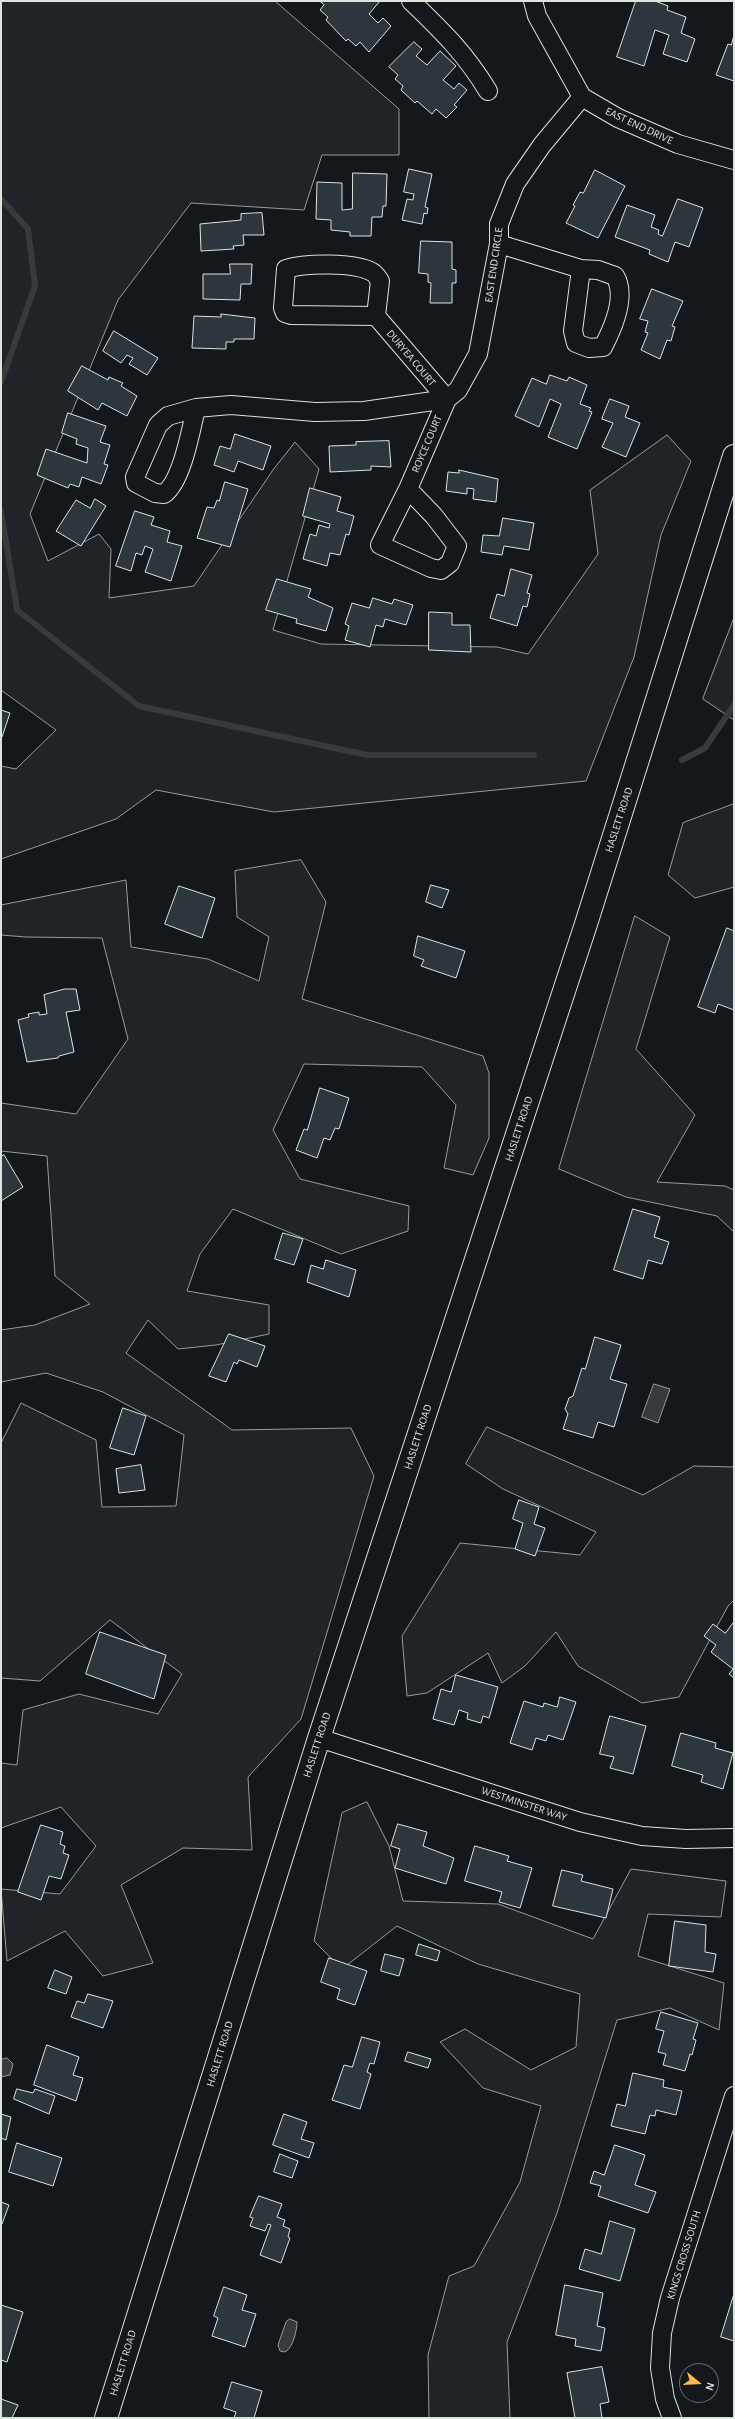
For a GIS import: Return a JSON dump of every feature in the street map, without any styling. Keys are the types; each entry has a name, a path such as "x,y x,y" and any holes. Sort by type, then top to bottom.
{"main road":[{"name":"HASLETT ROAD","path":"106,2418 320,1738 586,924 734,456"}],"street":[{"path":"411,1 448,35 470,62 488,91"},
{"path":"533,1 537,16 582,97"},
{"name":"EAST END DRIVE","path":"582,97 618,118 678,144 734,160"},
{"name":"EAST END CIRCLE","path":"446,399 458,390 478,354 499,244 499,224 516,184 542,145 582,97"},
{"path":"499,244 581,269"},
{"path":"300,264 317,264 357,268 372,272 380,281 376,316 291,315 285,313 282,308 286,269 300,264"},
{"name":"DURYEA COURT","path":"376,316 446,399"},
{"path":"196,408 187,445 171,489 164,494 155,493 136,483 135,476 158,425 168,416 196,408 231,405 316,412 364,411 446,399"},
{"name":"ROYCE COURT","path":"408,489 434,516 457,546 450,563 441,570 431,568 380,545 408,489 446,399"},
{"name":"WESTMINSTER WAY","path":"320,1738 580,1822 642,1836 686,1839 734,1838"},
{"name":"KINGS CROSS SOUTH","path":"672,2418 665,2399 660,2368 662,2333 670,2298 734,2096"}],"shaded area":[{"path":"1,1 275,1 399,109 399,155 322,155 304,210 191,203 118,300 30,514 48,561 99,534 111,549 109,598 194,586 273,470 295,442 319,469 273,630 321,644 497,647 528,654 598,554 590,490 667,435 691,461 661,535 634,657 586,781 274,812 156,790 116,819 1,859 1,766 16,769 56,730 1,690"},
{"path":"734,618 734,720 703,699"},
{"path":"734,804 734,887 695,898 668,875 683,823"},
{"path":"301,860 326,902 302,999 483,1056 489,1073 489,1138 473,1175 444,1168 456,1105 422,1067 304,1064 273,1130 300,1179 409,1206 408,1231 341,1254 233,1209 200,1254 187,1291 269,1305 269,1334 216,1345 178,1349 148,1320 126,1353 232,1430 351,1428 374,1476 301,1719 248,1777 252,1850 183,1848 121,1885 153,1963 103,1976 65,1931 7,1961 1,1889 60,1894 96,1846 61,1807 1,1828 1,1763 17,1765 23,1710 79,1694 158,1714 182,1674 110,1620 40,1681 1,1678 1,1443 21,1403 96,1440 102,1507 176,1506 184,1435 103,1392 46,1373 1,1382 1,1330 35,1325 90,1304 55,1276 47,1156 1,1151 1,1103 76,1114 128,1039 102,938 26,937 1,935 1,905 126,880 131,947 208,959 259,981 269,937 237,917 235,871"},
{"path":"635,916 670,937 636,1049 695,1115 657,1182 725,1186 734,1190 734,1232 717,1216 626,1197 559,1169"},
{"path":"654,1384 670,1389 658,1423 642,1417"},
{"path":"487,1427 643,1495 694,1466 734,1467 734,1600 728,1606 679,1697 642,1703 578,1666 556,1632 525,1666 502,1683 488,1653 427,1693 407,1696 402,1636 460,1543 580,1555 596,1532 503,1489 466,1464"},
{"path":"367,1802 389,1846 403,1901 498,1904 593,1939 631,1869 726,1881 721,1917 648,1914 638,1956 724,1983 719,2030 670,2008 617,2020 557,2213 507,2342 510,2418 429,2418 428,2355 449,2276 474,2266 520,2182 541,2106 483,2088 440,2042 465,2029 531,2070 576,2047 580,1994 478,1964 397,1926 342,1969 314,1941 342,1813"},
{"path":"7,2058 13,2064 10,2075 1,2077 1,2060"},
{"path":"290,2319 297,2322 294,2338 288,2350 285,2352 280,2351 278,2345 286,2322"}],"building":[{"path":"320,1 380,1 369,14 378,23 383,18 391,26 369,52 360,42 356,46 348,39 346,41 326,20 328,17 320,10 324,5"},
{"path":"636,1 655,1 668,6 667,10 686,17 681,33 695,39 687,62 663,54 669,35 655,30 644,66 617,57"},
{"path":"734,35 734,81 716,75 728,44 731,45"},
{"path":"414,42 422,49 416,56 427,65 440,51 456,66 443,80 454,89 459,83 467,90 454,105 457,107 446,118 436,109 432,114 417,101 415,103 401,90 403,86 395,79 398,75 389,67"},
{"path":"409,169 432,174 425,207 428,208 427,214 424,213 422,224 402,220 407,199 413,200 414,194 404,192"},
{"path":"595,170 625,186 598,238 566,223 575,206 573,205 580,192 583,193"},
{"path":"353,173 387,174 386,206 383,206 382,217 372,217 371,236 350,236 350,232 331,230 331,220 316,219 317,182 342,183 342,210 352,209"},
{"path":"678,199 703,208 689,247 675,242 668,262 649,254 650,250 615,237 627,205 655,215 651,227 659,230 658,234 662,236"},
{"path":"262,213 264,235 243,235 244,245 233,246 234,249 201,251 200,224 241,220 241,214"},
{"path":"421,241 452,242 452,269 456,270 456,283 452,283 452,303 430,303 431,283 428,282 428,274 419,273"},
{"path":"230,264 252,264 251,284 241,284 240,300 203,299 203,274 230,274"},
{"path":"652,289 683,301 672,326 675,327 671,341 667,340 660,359 641,350 648,333 645,332 648,321 640,319"},
{"path":"221,314 255,318 254,339 234,339 234,342 226,342 226,349 192,348 194,316 221,317"},
{"path":"114,331 158,358 147,375 129,364 133,358 127,355 121,363 103,351"},
{"path":"82,366 108,380 109,377 123,383 121,386 137,396 127,416 102,403 98,410 68,391"},
{"path":"550,375 567,381 569,377 587,385 580,404 591,408 589,411 592,412 577,449 548,437 561,404 550,399 539,427 515,416 532,378 546,384"},
{"path":"610,399 629,406 625,417 640,423 626,457 602,447 613,423 602,419"},
{"path":"68,413 106,426 100,442 110,445 104,464 108,465 101,484 82,477 79,487 70,484 68,488 37,475 46,449 87,463 88,448 76,444 77,439 62,433"},
{"path":"235,434 271,446 263,470 238,461 234,472 214,465 220,446 230,449"},
{"path":"389,441 391,467 371,466 371,470 330,472 329,446 356,445 356,442"},
{"path":"459,470 498,479 496,502 473,499 474,489 467,488 467,494 446,491 448,472 459,473"},
{"path":"225,482 248,489 230,547 197,538 207,507 214,508 217,500 219,501"},
{"path":"310,488 341,497 337,511 354,516 349,535 346,534 340,555 330,553 327,566 303,559 310,534 316,536 319,525 329,528 330,524 303,516"},
{"path":"95,499 106,506 81,546 56,531 76,500 90,508"},
{"path":"135,511 154,517 151,525 170,531 167,542 182,546 171,581 145,572 153,549 145,546 142,555 136,553 131,571 116,566"},
{"path":"503,518 534,523 529,550 504,546 502,555 481,552 483,535 499,536"},
{"path":"511,569 532,575 527,593 530,594 527,607 523,606 517,626 490,618 497,594 504,596"},
{"path":"277,579 311,589 308,597 333,608 326,631 296,623 297,619 266,610"},
{"path":"373,598 392,604 394,599 413,605 406,625 385,619 383,627 376,625 370,647 345,640 349,626 345,624 352,603 369,608"},
{"path":"429,612 452,613 452,625 470,625 471,652 429,650"},
{"path":"1,710 10,713 2,737 1,736"},
{"path":"431,885 449,890 442,908 426,902"},
{"path":"179,886 215,898 202,938 165,924"},
{"path":"727,928 734,931 734,1010 718,1004 715,1013 698,1007"},
{"path":"418,936 465,951 456,978 421,966 424,960 414,956"},
{"path":"65,989 76,989 80,1010 66,1012 74,1052 59,1056 58,1058 27,1062 18,1020 29,1017 28,1014 39,1012 39,1015 47,1014 44,995"},
{"path":"320,1088 349,1098 339,1129 335,1128 330,1140 324,1138 317,1158 296,1150 304,1129 307,1130"},
{"path":"4,1155 23,1187 1,1201 1,1157"},
{"path":"633,1209 660,1217 654,1237 669,1242 662,1264 648,1260 643,1279 614,1270"},
{"path":"283,1233 303,1239 294,1265 275,1259"},
{"path":"326,1260 356,1270 349,1297 307,1282 311,1265 323,1269"},
{"path":"229,1334 265,1346 257,1367 239,1360 237,1364 234,1362 226,1382 209,1376"},
{"path":"595,1337 621,1345 610,1379 627,1384 614,1427 598,1422 593,1438 563,1429 568,1414 565,1409 569,1398 573,1396 582,1368 585,1369"},
{"path":"123,1408 146,1416 134,1455 110,1448"},
{"path":"141,1465 145,1490 119,1493 116,1469"},
{"path":"519,1500 539,1507 534,1524 545,1528 535,1556 515,1549 523,1523 513,1519"},
{"path":"734,1622 734,1678 729,1674 733,1669 711,1652 716,1645 704,1636 713,1624 725,1633"},
{"path":"100,1632 166,1655 154,1699 86,1674"},
{"path":"456,1675 498,1687 489,1718 483,1716 481,1723 467,1719 468,1713 459,1710 454,1725 433,1719 441,1689 451,1692"},
{"path":"560,1697 576,1702 563,1740 548,1735 546,1741 536,1738 532,1750 510,1743 524,1701 543,1707 544,1703 557,1707"},
{"path":"610,1716 646,1726 633,1774 610,1768 614,1757 600,1754"},
{"path":"681,1733 716,1743 715,1748 733,1753 723,1789 701,1782 703,1775 672,1766"},
{"path":"398,1824 427,1832 423,1846 454,1858 446,1884 395,1868 400,1849 391,1846"},
{"path":"41,1825 63,1832 60,1844 65,1846 63,1853 69,1855 61,1879 49,1876 41,1900 18,1892"},
{"path":"475,1846 509,1856 507,1861 532,1868 520,1908 499,1902 502,1892 465,1881"},
{"path":"562,1870 583,1875 581,1881 613,1889 606,1918 553,1906"},
{"path":"675,1921 706,1925 705,1952 716,1954 713,1972 669,1966"},
{"path":"419,1944 440,1951 437,1961 416,1955"},
{"path":"385,1954 404,1959 399,1976 381,1971"},
{"path":"329,1958 367,1971 355,2005 337,1999 340,1989 321,1982"},
{"path":"55,1970 72,1977 66,1994 48,1988"},
{"path":"88,1994 113,2001 103,2028 71,2017 77,2001 84,2003"},
{"path":"661,2012 698,2023 693,2039 696,2040 692,2055 690,2054 685,2071 663,2065 666,2054 658,2052 664,2031 656,2029"},
{"path":"362,2037 380,2042 374,2064 370,2063 367,2072 371,2074 360,2109 332,2100 344,2065 352,2067"},
{"path":"47,2045 79,2057 73,2075 83,2078 76,2101 34,2085"},
{"path":"408,2052 431,2059 428,2068 405,2061"},
{"path":"633,2073 664,2080 663,2087 682,2091 676,2115 656,2110 655,2116 650,2115 645,2134 611,2126 617,2104 625,2106"},
{"path":"17,2089 33,2093 35,2089 55,2096 49,2114 14,2099"},
{"path":"1,2114 11,2117 6,2140 1,2138"},
{"path":"284,2114 307,2122 301,2139 314,2143 309,2158 273,2145"},
{"path":"17,2143 62,2158 53,2186 9,2172"},
{"path":"615,2145 645,2155 635,2185 656,2192 648,2213 598,2196 601,2186 590,2183 594,2171 604,2175"},
{"path":"280,2154 298,2161 292,2178 274,2172"},
{"path":"259,2196 282,2204 277,2217 285,2220 283,2226 290,2229 288,2237 290,2238 281,2263 260,2255 271,2225 268,2224 265,2231 250,2226 253,2218 250,2217"},
{"path":"1,2202 9,2205 2,2224 1,2223"},
{"path":"610,2221 635,2229 620,2281 579,2269 585,2249 601,2254"},
{"path":"565,2285 603,2293 597,2326 605,2328 601,2351 575,2346 576,2339 556,2335"},
{"path":"224,2287 247,2295 242,2310 256,2314 245,2347 212,2336 218,2318 214,2316"},
{"path":"734,2294 734,2341 721,2337"},
{"path":"1,2305 23,2312 7,2362 1,2360"},
{"path":"602,2367 609,2402 600,2404 602,2418 575,2418 567,2373"},
{"path":"232,2382 262,2391 254,2418 234,2418 236,2412 224,2408"},
{"path":"1,2399 18,2405 12,2418 1,2418"}],"waterway":[{"path":"1,199 28,229 35,286 1,382"},
{"path":"1,511 17,610 139,706 367,755 534,755"},
{"path":"682,760 705,748 734,705"}]}
